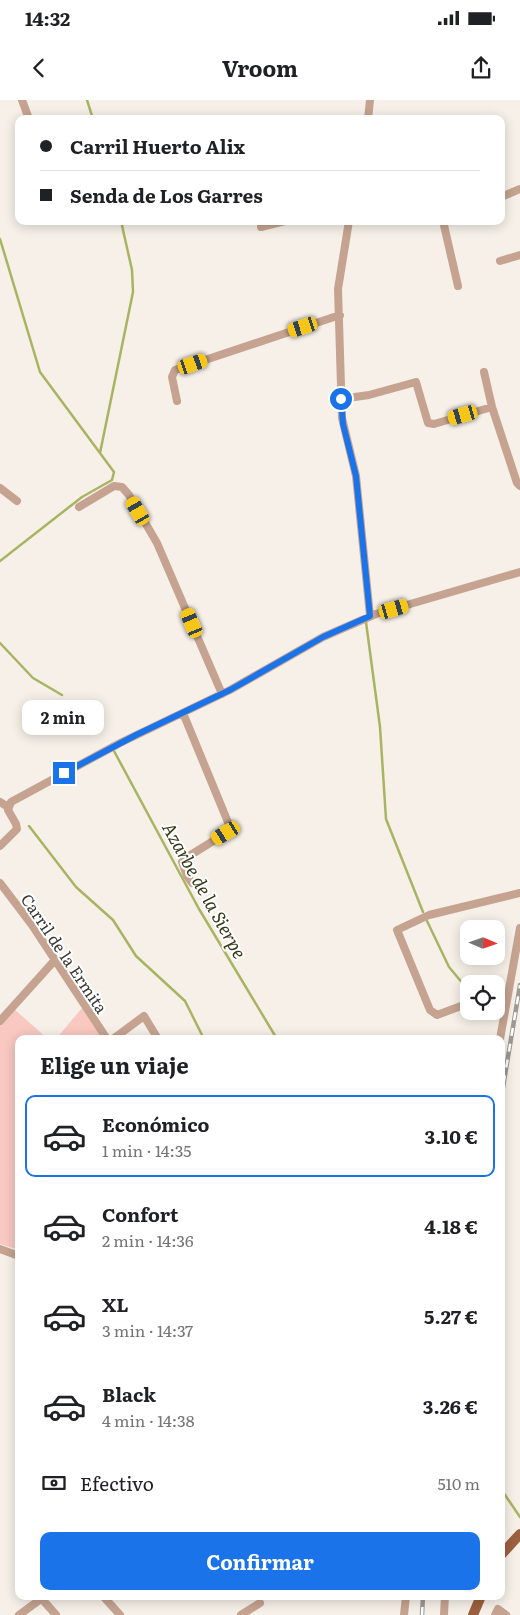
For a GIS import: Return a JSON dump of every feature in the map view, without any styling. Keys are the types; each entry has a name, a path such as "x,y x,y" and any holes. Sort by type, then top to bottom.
{"main road":[{"path":"505,1551 520,1534"},
{"path":"473,1615 479,1600"}],"street":[{"path":"22,100 28,115"},
{"path":"368,115 370,100"},
{"path":"505,195 520,189"},
{"path":"261,227 269,225"},
{"path":"348,225 338,282 341,399 343,424 356,476 370,616"},
{"path":"444,225 458,286"},
{"path":"500,261 520,254"},
{"path":"177,401 172,376 174,370 340,314"},
{"path":"484,372 492,407 516,483 520,486"},
{"path":"341,399 369,395 416,382 428,423 434,424 492,407"},
{"path":"79,507 114,486 122,487 129,495 157,543 222,694"},
{"path":"0,488 17,501"},
{"path":"8,807 13,801 69,770 136,735 222,694 323,637 370,616 520,572"},
{"path":"183,713 230,827 226,833 182,862 187,876 192,883"},
{"path":"0,802 8,807 16,824 16,829 0,846"},
{"name":"Carril de la Ermita","path":"0,883 32,925 104,1035"},
{"path":"460,1006 437,1015 430,1010 397,930 429,915 520,893"},
{"path":"501,1035 520,928"},
{"path":"0,1020 54,960"},
{"path":"119,1035 144,1016 156,1035"},
{"path":"0,1249 15,1255"},
{"path":"19,1615 41,1600"},
{"path":"45,1600 56,1615"},
{"path":"107,1600 120,1615"},
{"path":"404,1615 406,1600"},
{"path":"444,1615 445,1600"},
{"path":"241,1615 260,1604"},
{"path":"496,1612 506,1615"}],"shaded area":[{"path":"82,1008 100,1035 59,1035"},
{"path":"14,1009 43,1035 15,1035 15,1249 0,1244 0,1025"}],"waterway":[{"path":"87,100 92,115"},
{"path":"100,453 133,292 132,270 122,225"},
{"path":"0,239 40,372 114,472 112,480 82,497 0,561"},
{"path":"366,622 380,727 386,819 423,912"},
{"name":"Azarbe de la Sierpe","path":"0,643 33,678 62,695"},
{"name":"Azarbe de la Sierpe","path":"114,751 199,909 275,1035"},
{"path":"29,826 76,887 113,920 136,956 185,1001 202,1035"},
{"path":"427,921 449,967 460,980"},
{"name":"Azarbe de la Sierpe","path":"505,1495 520,1517"}],"railway":[{"path":"505,1075 520,985"},
{"path":"422,1615 423,1600"}],"route":[{"path":"64,773 136,735 230,690 323,637 370,616 361,513 354,462 344,430 341,399"}]}
